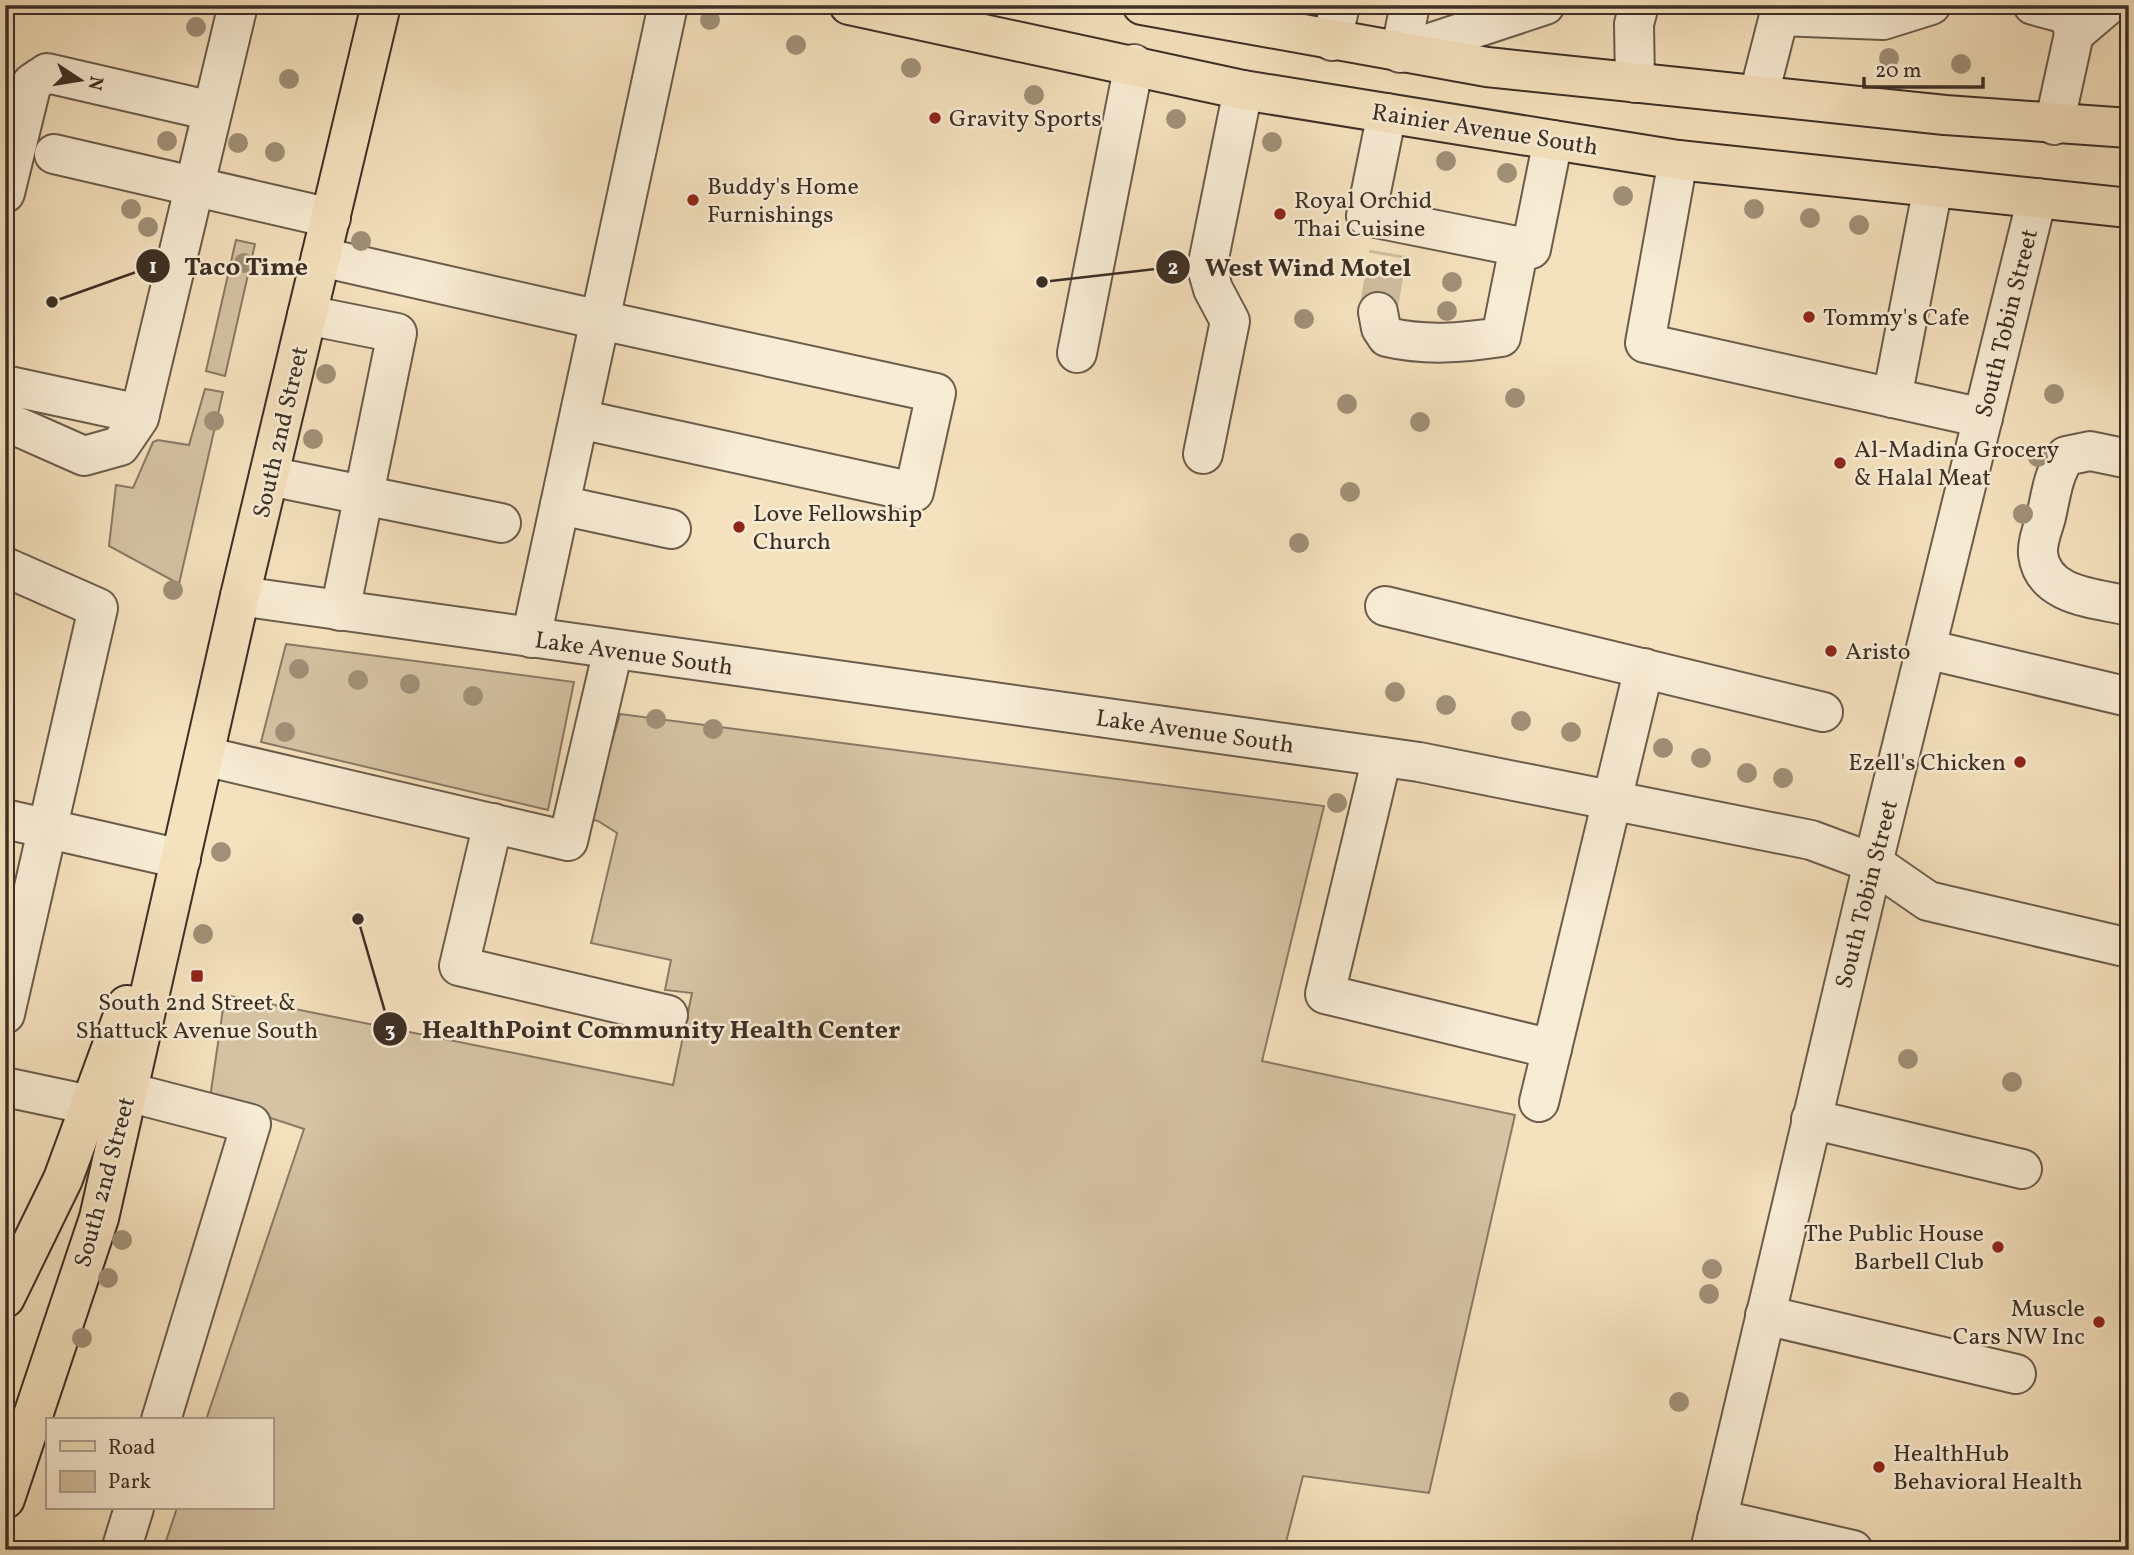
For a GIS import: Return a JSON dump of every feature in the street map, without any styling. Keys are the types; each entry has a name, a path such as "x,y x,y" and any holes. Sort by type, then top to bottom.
{"main road":[{"name":"South 2nd Street","path":"5,1499 99,1218 240,596 381,5"},
{"name":"Rainier Avenue South","path":"849,5 1134,64 1243,90 1678,160 2129,208"},
{"path":"1144,5 1336,23 1400,53 1487,67 2054,125 2129,128"},
{"name":"South 2nd Street","path":"5,1298 63,1180 181,859"}],"street":[{"path":"5,421 84,456 120,446 140,414 238,5"},
{"path":"531,638 668,5"},
{"path":"1400,53 1410,5"},
{"path":"1400,53 1545,5"},
{"path":"1635,83 1634,24 1639,5"},
{"path":"1759,94 1783,11 1882,20 1931,5"},
{"path":"2033,5 2070,15 2074,34 2054,125"},
{"path":"2074,34 2108,5"},
{"path":"1077,353 1134,64"},
{"path":"5,193 32,83 47,73 212,111"},
{"path":"1203,454 1230,321 1213,289 1207,268 1243,90"},
{"path":"1387,113 1367,216 1390,237 1531,249 1553,140"},
{"path":"54,154 331,218"},
{"path":"1678,160 1644,344 1983,418"},
{"path":"1892,398 1933,187"},
{"name":"South Tobin Street","path":"1713,1534 1873,863 2038,198"},
{"path":"1378,312 1381,328 1387,337 1414,343 1454,344 1501,337 1518,247"},
{"path":"321,257 936,393 914,492 579,419"},
{"path":"307,315 397,333 340,611"},
{"path":"5,385 140,414"},
{"path":"2129,459 2090,452 2066,456 2056,470 2038,551 2042,568 2052,584 2069,592 2129,606"},
{"path":"269,476 501,523"},
{"path":"560,506 671,529"},
{"path":"5,567 97,608 5,1014"},
{"name":"Lake Avenue South","path":"240,596 1382,757 1811,840 1873,863 1928,901 2129,948"},
{"path":"1385,606 1824,712"},
{"path":"1926,649 2129,698"},
{"path":"204,756 568,841 613,650"},
{"path":"1539,1102 1644,668"},
{"path":"1382,757 1325,994 1552,1049"},
{"path":"5,819 181,859"},
{"path":"492,823 459,966 668,1015"},
{"path":"5,1087 90,1105"},
{"path":"128,1092 251,1124 162,1418"},
{"path":"1811,1119 2022,1169"},
{"path":"1765,1315 2016,1374"},
{"path":"121,1550 133,1510"},
{"path":"1713,1534 1853,1550"}],"green space":[{"path":"236,240 255,244 225,376 206,371"},
{"path":"205,389 223,392 179,584 109,546 116,485 133,488 153,442 158,440 189,445"},
{"path":"286,644 574,682 548,810 261,742"},
{"path":"620,714 1324,806 1262,1061 1515,1115 1429,1493 1303,1476 1284,1550 163,1550 176,1510 273,1510 273,1418 207,1418 304,1129 210,1098 225,995 673,1085 692,993 665,990 671,960 591,943 617,833 598,821 589,819"}],"tunnel":[{"path":"1378,312 1388,253"}],"place":[{"name":"Gravity Sports","path":"935,118"},
{"name":"Buddy's Home Furnishings","path":"693,200"},
{"name":"Royal Orchid Thai Cuisine","path":"1280,214"},
{"name":"West Wind Motel","path":"1042,282"},
{"name":"Taco Time","path":"52,302"},
{"name":"Tommy's Cafe","path":"1809,317"},
{"name":"Al-Madina Grocery & Halal Meat","path":"1840,463"},
{"name":"Love Fellowship Church","path":"739,527"},
{"name":"Aristo","path":"1831,651"},
{"name":"Ezell's Chicken","path":"2020,762"},
{"name":"HealthPoint Community Health Center","path":"358,919"},
{"name":"South 2nd Street & Shattuck Avenue South","path":"197,976"},
{"name":"The Public House Barbell Club","path":"1998,1247"},
{"name":"Muscle Cars NW Inc","path":"2099,1322"},
{"name":"HealthHub Behavioral Health","path":"1879,1467"}]}
